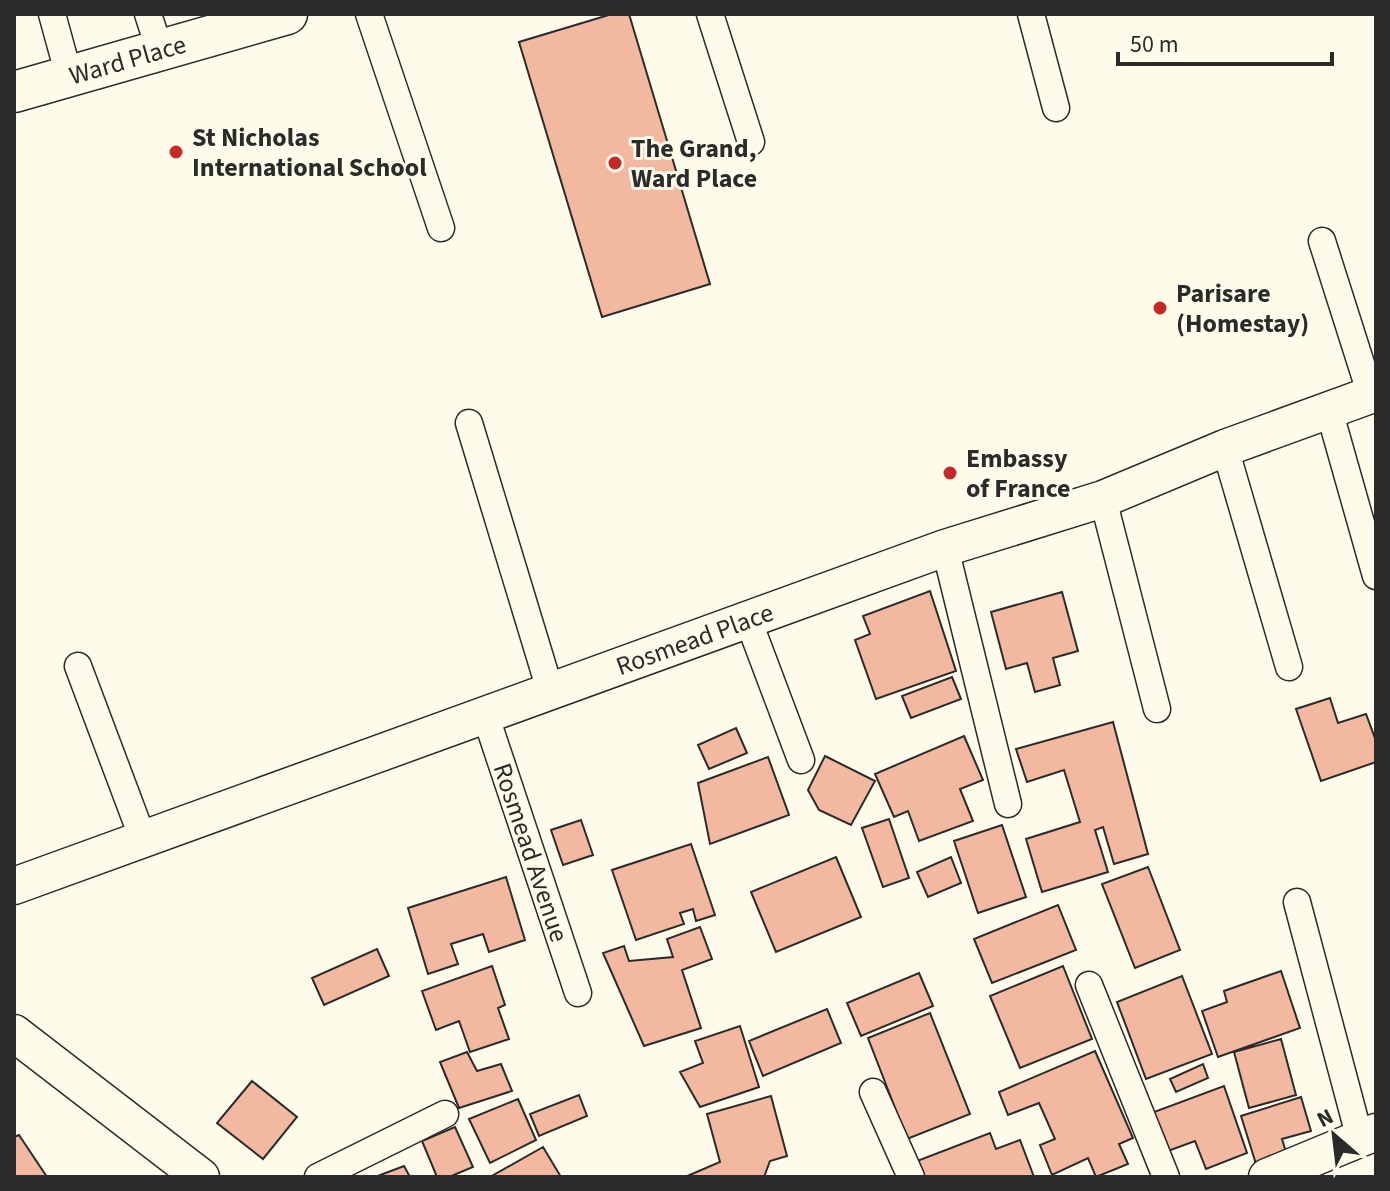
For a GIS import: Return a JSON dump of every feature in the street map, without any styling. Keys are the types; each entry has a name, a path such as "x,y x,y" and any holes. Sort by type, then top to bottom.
{"main road":[{"name":"Ward Place","path":"14,92 69,76 154,32 287,14"}],"street":[{"path":"52,14 69,76"},
{"path":"369,14 441,228"},
{"path":"710,14 751,142"},
{"path":"1031,14 1056,108"},
{"path":"1322,241 1373,394"},
{"name":"Rosmead Place","path":"14,886 550,690 749,622 945,548 1103,499 1225,448 1373,394"},
{"path":"1329,410 1376,576"},
{"path":"469,423 550,690"},
{"path":"1225,448 1289,667"},
{"path":"1103,499 1157,709"},
{"path":"945,548 1008,804"},
{"path":"749,622 801,760"},
{"path":"78,666 143,839"},
{"name":"Rosmead Avenue","path":"485,714 578,993"},
{"path":"1267,1177 1368,1136 1297,902"},
{"path":"1089,985 1166,1177"},
{"path":"14,1033 201,1177"},
{"path":"873,1092 911,1177"},
{"path":"318,1177 445,1114"}],"building":[{"name":"The Grand, Ward Place","path":"612,14 629,14 710,284 602,317 519,42"},
{"path":"930,591 956,671 876,699 855,640 870,634 863,616"},
{"path":"1062,592 1078,651 1053,658 1060,685 1035,692 1027,663 1006,669 991,612"},
{"path":"952,677 961,699 911,718 902,696"},
{"path":"1330,698 1338,723 1366,714 1376,741 1376,762 1321,781 1296,709"},
{"path":"1113,722 1148,854 1114,864 1103,827 1095,830 1108,872 1042,892 1026,839 1080,822 1064,770 1027,782 1016,749"},
{"path":"736,728 747,753 709,769 698,745"},
{"path":"964,736 983,780 960,789 973,821 919,841 908,811 894,817 875,774"},
{"path":"825,756 875,781 851,825 819,810 808,790"},
{"path":"768,757 789,815 710,844 698,783"},
{"path":"889,819 909,878 883,887 862,828"},
{"path":"581,820 593,855 563,865 551,830"},
{"path":"1002,825 1026,897 978,913 954,841"},
{"path":"691,844 715,915 696,921 693,909 680,913 684,924 636,940 612,870"},
{"path":"836,857 861,917 776,952 751,892"},
{"path":"951,857 961,883 928,897 917,872"},
{"path":"1148,867 1180,950 1135,968 1102,884"},
{"path":"506,877 525,940 489,952 483,934 451,944 458,964 428,974 408,908"},
{"path":"1058,905 1076,950 992,983 974,939"},
{"path":"700,927 712,959 682,970 701,1028 644,1046 603,953 624,946 629,961 673,957 667,939"},
{"path":"377,949 389,976 324,1005 312,978"},
{"path":"492,966 505,1005 498,1008 509,1039 470,1052 459,1021 436,1030 422,991"},
{"path":"1063,966 1092,1039 1020,1068 990,996"},
{"path":"1281,971 1300,1028 1218,1057 1202,1011 1227,1002 1224,991"},
{"path":"919,973 933,1006 861,1036 847,1003"},
{"path":"1182,976 1212,1054 1146,1079 1117,1002"},
{"path":"827,1009 841,1043 763,1076 749,1041"},
{"path":"930,1013 970,1114 907,1139 868,1038"},
{"path":"740,1026 759,1087 700,1107 680,1072 703,1063 695,1041"},
{"path":"1281,1039 1296,1095 1249,1108 1234,1052"},
{"path":"1095,1051 1133,1138 1119,1144 1128,1164 1096,1177 1088,1158 1052,1175 1040,1145 1055,1139 1039,1103 1008,1115 999,1092"},
{"path":"467,1052 477,1071 501,1064 512,1091 459,1108 440,1062"},
{"path":"1203,1064 1208,1078 1176,1092 1170,1079"},
{"path":"252,1081 297,1117 263,1159 217,1123"},
{"path":"1224,1086 1247,1153 1206,1169 1195,1141 1168,1151 1154,1112"},
{"path":"579,1095 587,1116 539,1136 530,1114"},
{"path":"771,1096 787,1156 770,1161 764,1177 685,1177 720,1162 707,1114"},
{"path":"1301,1097 1311,1131 1282,1139 1287,1155 1256,1164 1241,1116"},
{"path":"518,1099 536,1140 490,1163 469,1119"},
{"path":"455,1127 473,1167 449,1177 437,1177 422,1141"},
{"path":"990,1133 996,1149 1020,1140 1034,1177 924,1177 917,1161"},
{"path":"19,1135 47,1177 14,1177 14,1137"},
{"path":"543,1147 561,1177 490,1177"},
{"path":"404,1166 410,1177 375,1177"}],"place":[{"name":"St Nicholas International School","path":"176,152"},
{"name":"The Grand, Ward Place","path":"615,163"},
{"name":"Parisare (Homestay)","path":"1160,308"},
{"name":"Embassy of France","path":"950,473"}]}
